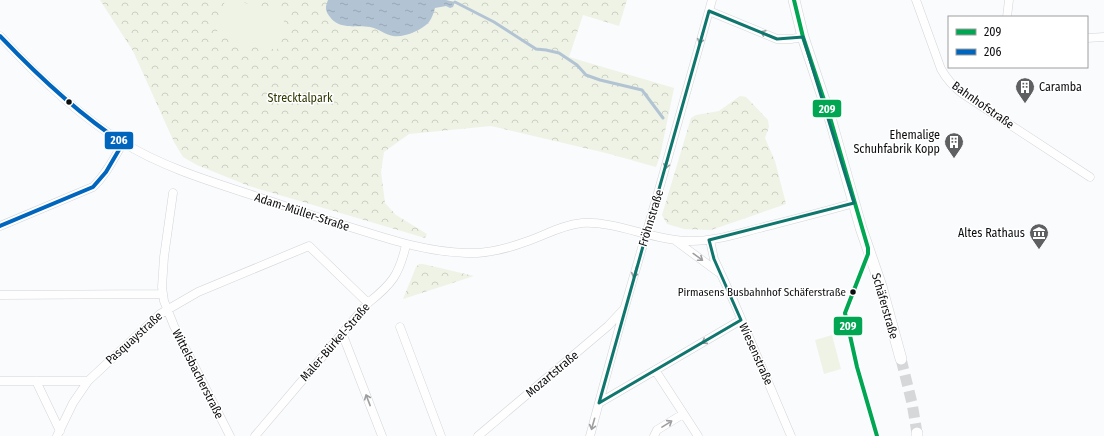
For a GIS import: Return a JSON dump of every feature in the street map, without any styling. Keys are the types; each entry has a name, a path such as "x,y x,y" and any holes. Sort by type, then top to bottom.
{"main road":[{"name":"Schäferstraße","path":"794,0 854,203 881,286 901,359"}],"street":[{"name":"Fröhnstraße","path":"590,436 624,310 712,0"},
{"name":"Bahnhofstraße","path":"916,0 941,69 953,86 1090,177"},
{"path":"1007,16 1009,0"},
{"path":"709,11 777,39 804,37"},
{"name":"Adam-Müller-Straße","path":"0,36 73,107 101,129 123,143 176,168 311,215 406,244 448,252 487,252 526,242 555,229 583,223 611,226 646,234"},
{"path":"1088,38 1104,37"},
{"path":"0,226 93,187 103,176 123,143"},
{"name":"Wittelsbacherstraße","path":"173,193 164,257 162,294 167,309 230,436"},
{"path":"710,240 854,203"},
{"name":"Wiesenstraße","path":"646,234 675,240 695,242 710,240 714,259 791,436"},
{"name":"Wiesenstraße","path":"675,240 720,273"},
{"name":"Maler-Bürkel-Straße","path":"255,436 368,303 385,289 394,278 399,268 406,244"},
{"name":"Pasquaystraße","path":"58,435 73,403 88,381 160,314 198,292 309,246 368,303"},
{"path":"0,295 162,294"},
{"name":"Mozartstraße","path":"478,436 608,326 624,310"},
{"path":"599,403 741,320"},
{"path":"400,327 441,436"},
{"path":"342,333 382,436"},
{"path":"655,370 698,436"},
{"path":"0,381 88,381"},
{"path":"36,381 58,435"},
{"path":"654,436 657,430 684,414"}],"highlighted area":[{"path":"709,11 777,39 803,37 854,203 709,240 714,259 741,320 599,403"}],"green space":[{"name":"Strecktalpark","path":"100,0 627,0 619,26 583,15 569,57 674,88 660,156 656,167 606,153 491,126 409,134 384,152 381,172 385,203 396,215 427,234 425,238 249,186 197,165 183,157 174,142 133,51"},
{"path":"225,0 233,0 286,13 277,50 216,36"},
{"path":"740,96 746,97 768,120 769,127 765,138 775,161 786,204 711,230 684,229 667,224 662,215 691,118 696,115 719,111"},
{"path":"419,264 474,276 403,299 416,267"},
{"path":"832,335 841,369 824,374 815,340"}],"water":[{"path":"328,0 446,0 455,2 453,7 450,8 446,6 435,8 430,20 422,28 407,35 397,36 390,35 370,27 338,24 326,11"}],"waterway":[{"path":"455,2 494,22 536,49 559,53 577,65 586,75 600,80 642,90 663,118"}],"tunnel":[{"path":"901,359 912,403 917,433"}],"transit line":[{"name":"209","path":"794,0 803,37 831,121 868,248 868,254 845,313 857,367 877,436"},
{"name":"206","path":"0,36 74,107 123,143 106,172 93,187 0,226"}],"place":[{"name":"Caramba","path":"1025,104"},
{"name":"Ehemalige Schuhfabrik Kopp","path":"954,159"},
{"name":"Altes Rathaus","path":"1039,250"},
{"name":"Pirmasens Busbahnhof Schäferstraße","path":"853,292"}]}
